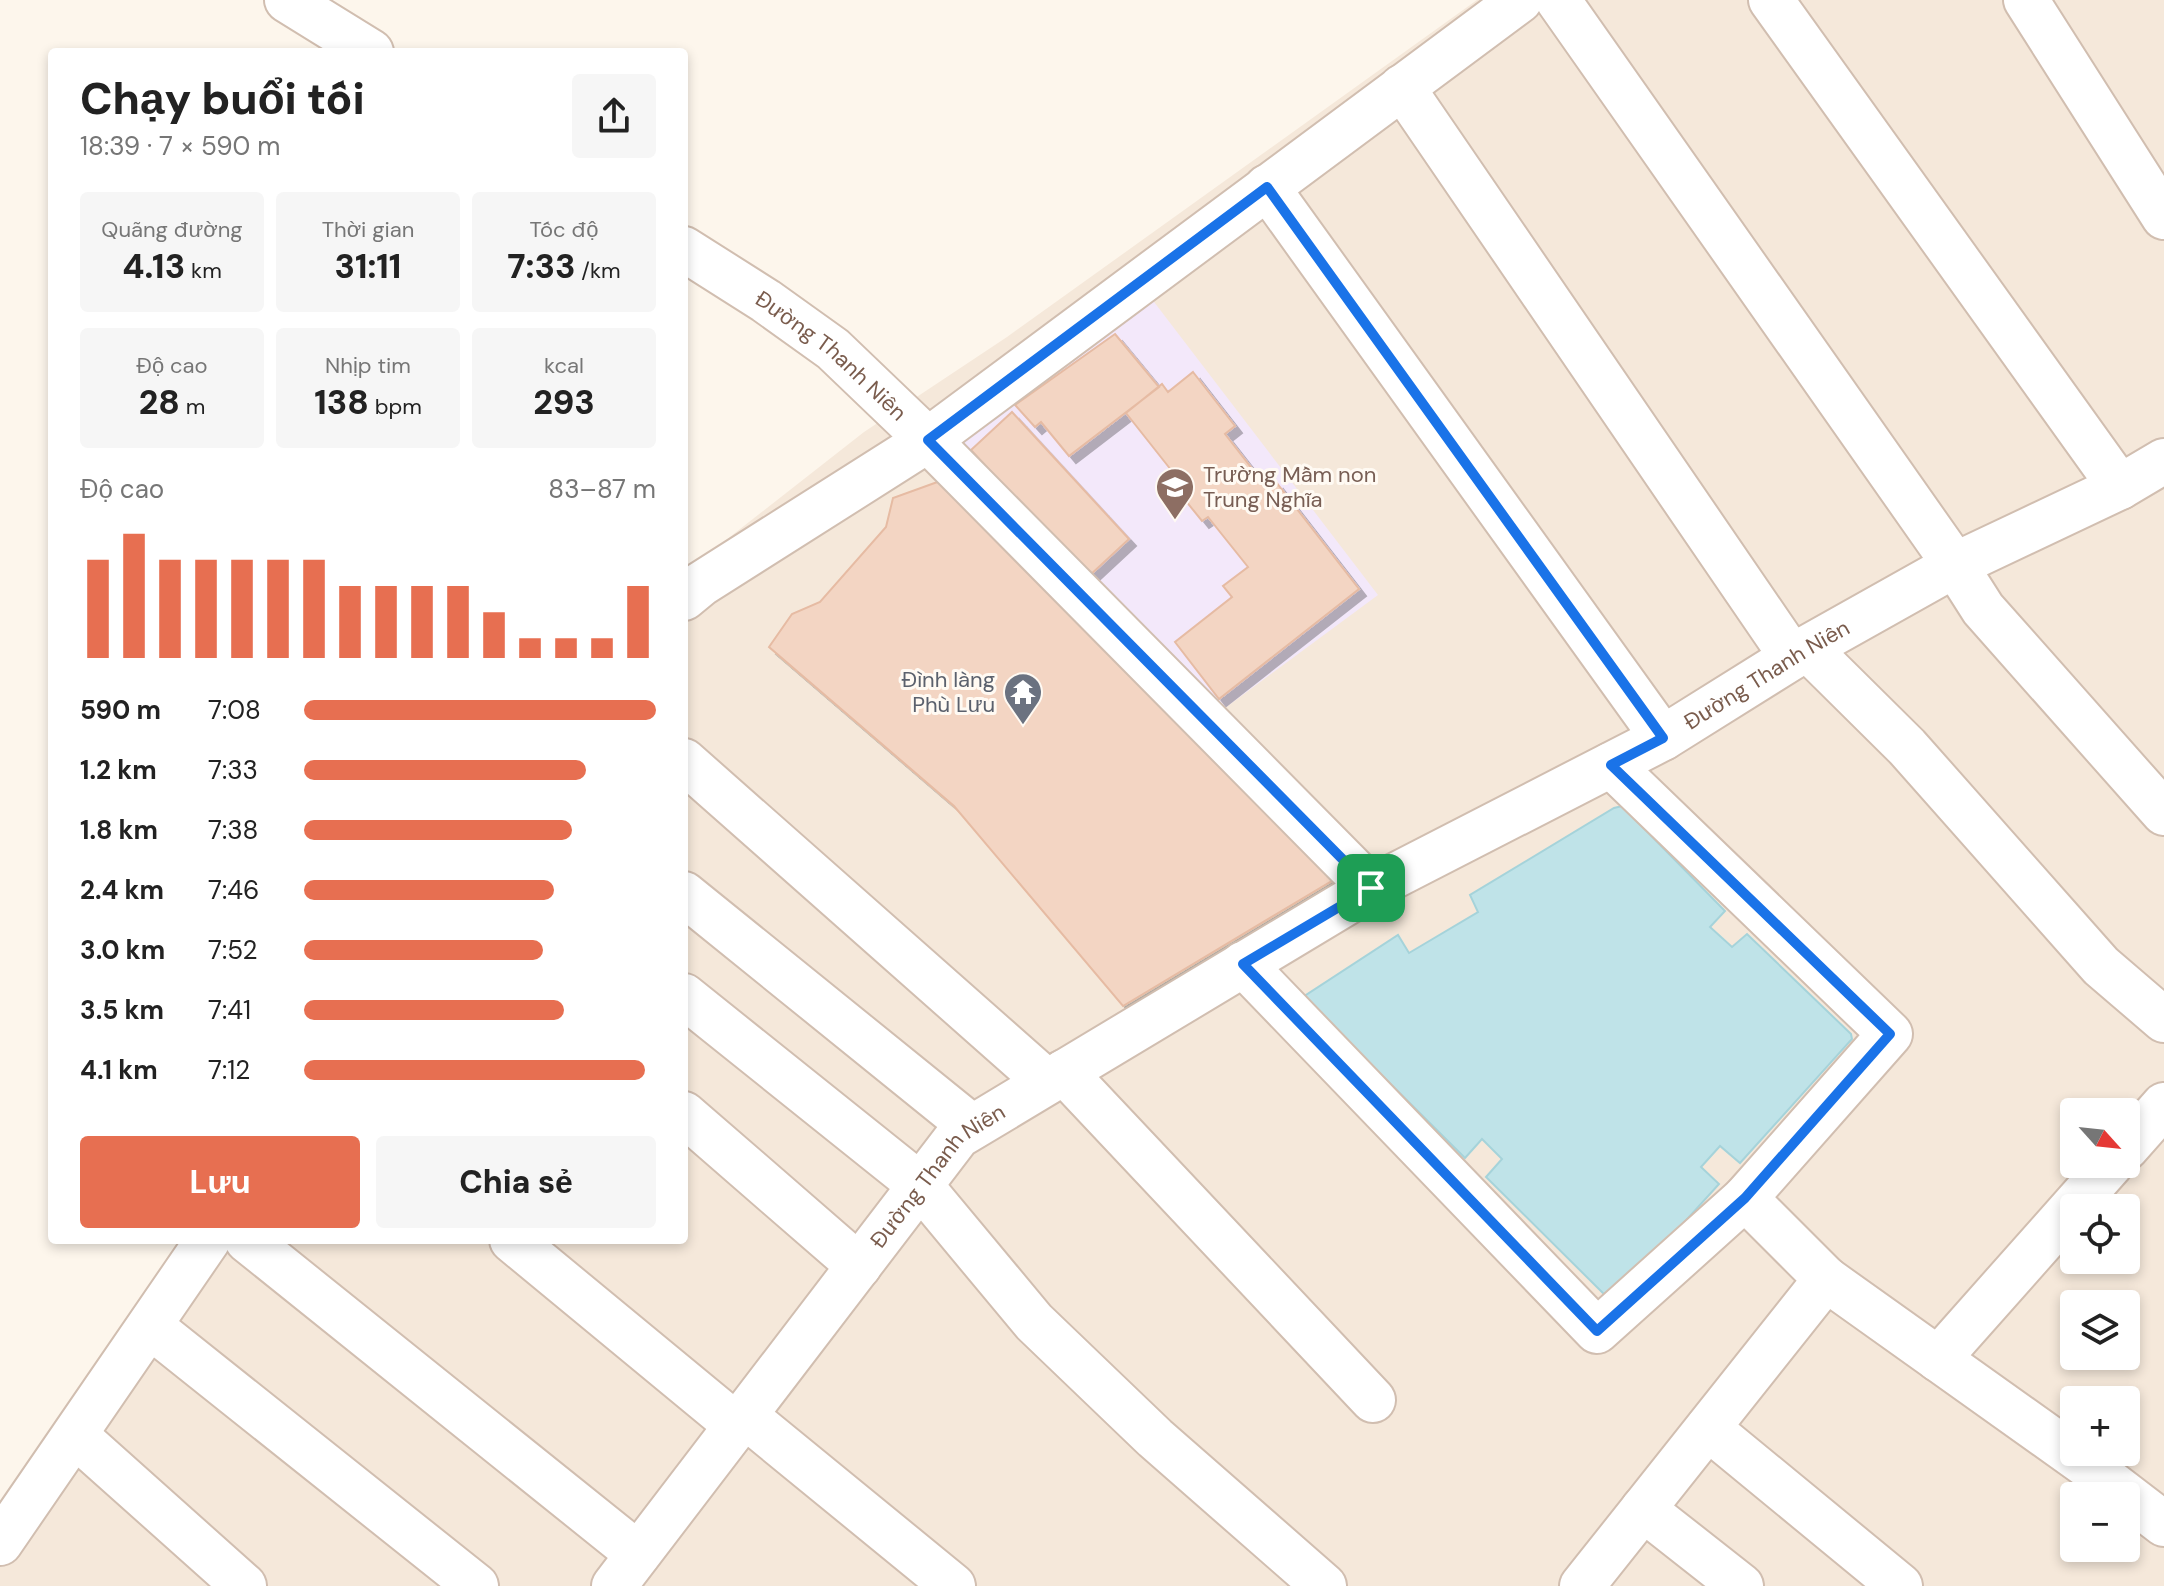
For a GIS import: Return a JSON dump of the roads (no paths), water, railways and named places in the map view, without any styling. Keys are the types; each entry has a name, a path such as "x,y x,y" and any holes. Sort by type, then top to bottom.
{"street":[{"path":"287,0 365,48"},
{"path":"688,595 928,440 1520,0"},
{"path":"1558,0 1983,609 2164,813"},
{"path":"1771,0 2120,487"},
{"path":"2026,0 2164,217"},
{"path":"1402,87 1800,653 1907,747 2101,966 2164,1020"},
{"path":"1267,187 1663,738"},
{"name":"Đường Thanh Niên","path":"688,252 766,301 833,349 928,440 1371,888"},
{"name":"Đường Thanh Niên","path":"626,1570 958,1136 1371,888 1663,738 1800,653 1955,565 2120,487 2164,461"},
{"path":"688,764 1056,1077 1373,1400"},
{"path":"1243,964 1597,1331 1745,1198 1890,1034 1611,765"},
{"path":"688,897 972,1127"},
{"path":"688,999 920,1185 1034,1322 1155,1438 1324,1586"},
{"path":"2140,1132 2164,1105"},
{"path":"688,1117 859,1266"},
{"path":"1938,1359 2099,1178"},
{"path":"1745,1198 1826,1279 2087,1465 2164,1524"},
{"path":"0,1543 205,1244"},
{"path":"252,1244 626,1570"},
{"path":"517,1244 953,1586"},
{"path":"1585,1585 1826,1279"},
{"path":"150,1326 476,1586"},
{"path":"1708,1428 1900,1586"},
{"path":"75,1435 244,1586"},
{"path":"1643,1509 1741,1586"}],"water":[{"path":"1622,806 1725,911 1710,927 1732,947 1747,934 1851,1034 1852,1039 1740,1163 1720,1146 1701,1167 1719,1184 1612,1302 1486,1177 1502,1159 1482,1139 1465,1158 1303,997 1398,935 1409,953 1478,912 1470,895"}],"place":[{"name":"Trường Mầm non Trung Nghĩa","path":"1175,521"},
{"name":"Đình làng Phù Lưu","path":"1023,726"}]}
